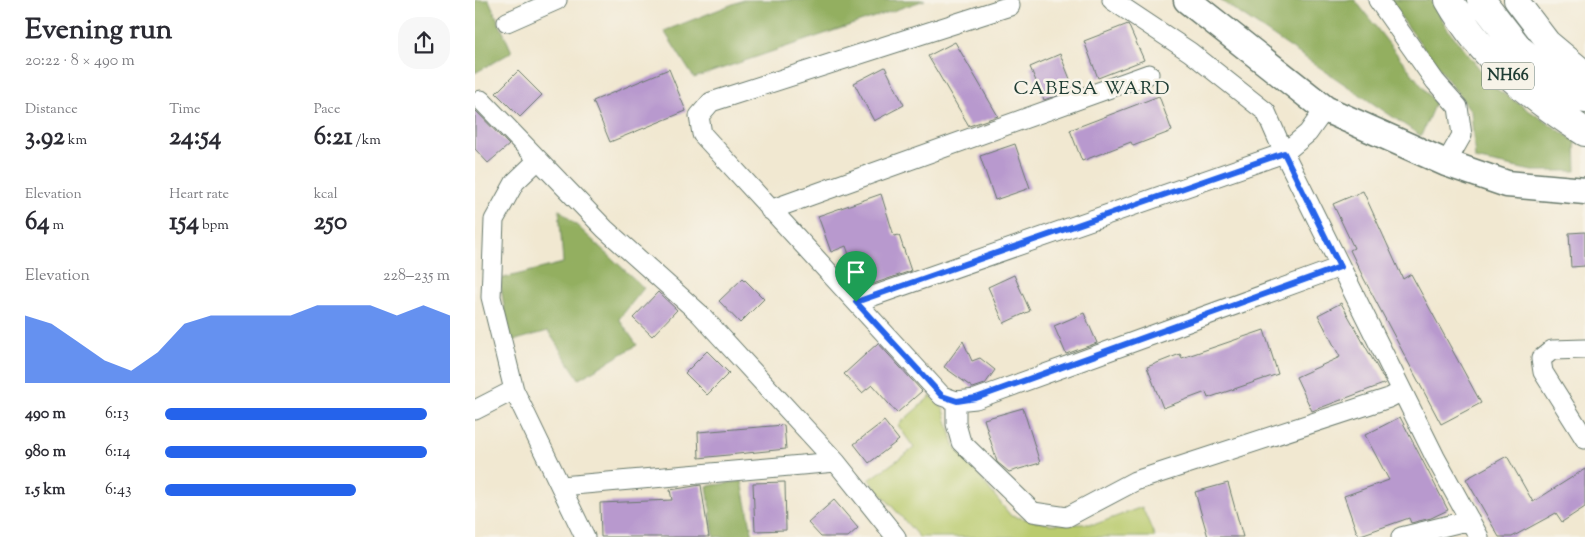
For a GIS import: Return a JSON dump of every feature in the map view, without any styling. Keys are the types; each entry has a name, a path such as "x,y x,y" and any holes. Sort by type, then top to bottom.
{"highway":[{"name":"NH66","path":"1449,0 1457,14 1502,71 1545,106 1585,132"},
{"name":"NH66","path":"1481,0 1519,49 1564,86 1585,98"}],"main road":[{"path":"1187,0 1325,109 1446,163 1507,184 1585,191"}],"street":[{"path":"507,22 557,0"},
{"path":"1112,0 1190,52 1266,112 1284,153 1402,391 1479,537"},
{"path":"1378,0 1435,81 1458,106 1462,135 1446,163"},
{"path":"1516,0 1548,42 1585,73"},
{"path":"1010,6 711,102 699,116 702,134 942,396 957,401 976,398 1340,267"},
{"path":"770,210 1149,74"},
{"path":"481,100 605,229 700,314 836,462 896,537"},
{"path":"856,302 1284,153 1308,133 1325,109"},
{"path":"539,160 515,182 495,220 491,297 514,390 585,537"},
{"path":"1585,349 1552,350 1541,359 1543,372 1585,439"},
{"path":"475,410 514,390"},
{"path":"957,401 956,424 961,442 1033,512 1067,517 1135,481 1389,398 1402,391"},
{"path":"562,486 836,462"},
{"path":"1401,537 1470,520"}],"green space":[{"path":"475,0 489,0 512,52 475,73"},
{"path":"743,0 925,0 694,78 664,31"},
{"path":"1220,0 1355,0 1435,103 1421,136"},
{"path":"1388,0 1431,0 1447,28 1495,88 1575,141 1576,171 1532,171 1475,159 1471,111"},
{"path":"559,209 644,288 619,319 637,345 579,379 548,331 509,342 500,279 563,263"},
{"path":"931,396 944,410 954,445 1011,516 1050,524 1096,524 1142,507 1155,537 919,537 869,480 914,448 898,425"},
{"path":"742,481 753,537 714,537 707,486"}],"building":[{"path":"1128,24 1144,60 1098,78 1084,41"},
{"path":"955,42 998,116 969,126 928,56"},
{"path":"1060,54 1074,89 1044,100 1030,67"},
{"path":"885,67 904,105 874,121 854,83"},
{"path":"669,69 686,111 610,142 593,101"},
{"path":"518,71 542,95 520,117 496,93"},
{"path":"1159,96 1172,131 1133,146 1131,142 1082,161 1070,130"},
{"path":"475,110 509,145 488,163 475,149"},
{"path":"1015,144 1030,188 995,200 980,156"},
{"path":"1363,191 1403,279 1411,274 1481,403 1441,424 1364,279 1350,250 1354,248 1333,204"},
{"path":"881,194 894,236 899,235 911,271 861,288 846,246 831,252 818,216"},
{"path":"1585,232 1585,266 1571,267 1569,233"},
{"path":"1014,275 1030,311 1004,323 988,287"},
{"path":"743,278 764,299 740,323 719,301"},
{"path":"658,292 677,310 652,336 633,318"},
{"path":"1341,303 1386,383 1312,411 1296,377 1340,357 1318,315"},
{"path":"1084,313 1097,343 1066,354 1054,326"},
{"path":"1264,330 1278,374 1208,398 1206,392 1163,408 1147,367 1180,354 1182,358"},
{"path":"963,341 972,361 980,358 995,370 985,384 973,388 944,367"},
{"path":"878,343 922,391 897,413 872,385 862,393 844,374"},
{"path":"707,351 729,373 707,395 685,373"},
{"path":"1023,408 1040,463 1009,472 997,462 984,419"},
{"path":"1400,417 1448,510 1431,518 1411,523 1409,518 1358,536 1344,496 1389,480 1365,435"},
{"path":"884,421 899,440 869,463 854,444"},
{"path":"784,425 786,449 699,458 698,432"},
{"path":"1507,456 1533,502 1585,469 1585,507 1562,522 1556,513 1512,537 1499,537 1466,479"},
{"path":"785,482 786,530 755,531 753,483"},
{"path":"1228,483 1243,537 1208,537 1195,492"},
{"path":"701,485 709,537 601,537 600,503 672,500 670,490"},
{"path":"834,500 858,528 848,537 821,537 808,523"}],"district":[{"name":"CABESA WARD","path":"1092,89"}],"route":[{"path":"1284,153 1340,267 976,398 957,401 942,396 856,302 1284,153"}]}
